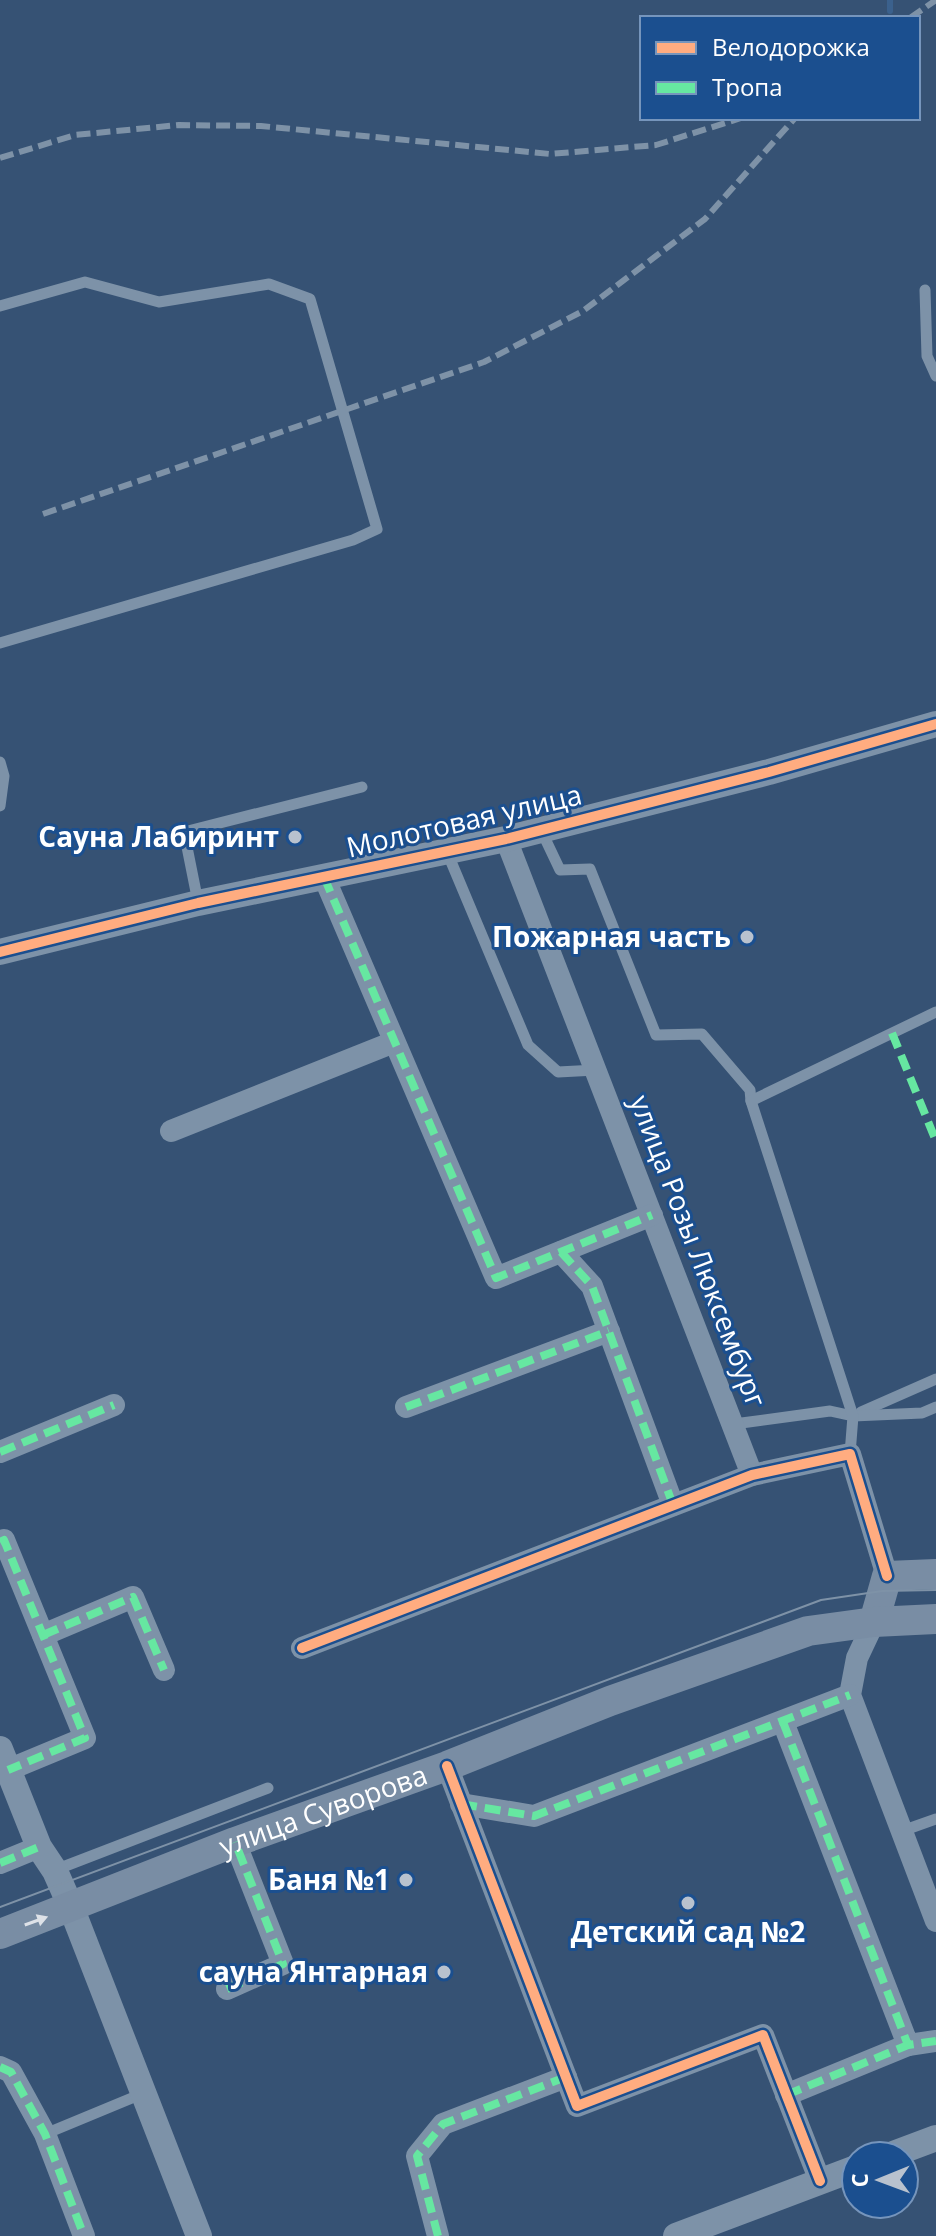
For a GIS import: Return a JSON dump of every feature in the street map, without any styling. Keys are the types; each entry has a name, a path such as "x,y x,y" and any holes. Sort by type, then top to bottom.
{"main road":[{"path":"874,1622 887,1576 936,1574"},
{"name":"улица Суворова","path":"0,1934 235,1842 447,1766 610,1701 808,1631 874,1622 936,1619"}],"street":[{"name":"Молотовая улица","path":"0,952 198,903 506,839 769,772 936,724"},
{"name":"улица Розы Люксембург","path":"506,839 752,1475"},
{"path":"324,877 496,1278 652,1215"},
{"path":"171,1131 394,1042"},
{"path":"561,1252 592,1286 673,1505"},
{"path":"406,1407 609,1331"},
{"path":"0,1452 114,1405"},
{"path":"302,1648 752,1475 850,1454 887,1576"},
{"path":"0,1542 4,1540 85,1738 4,1759 39,1847 55,1871 71,1907 199,2236"},
{"path":"43,1635 133,1597 164,1670"},
{"path":"874,1622 857,1658 850,1695 936,1921"},
{"path":"461,1804 534,1816 850,1695"},
{"path":"783,1722 908,2045"},
{"path":"447,1766 577,2106 763,2035 820,2181"},
{"path":"227,1989 283,1964 235,1842"},
{"path":"0,1863 39,1847"},
{"path":"786,2095 908,2045 936,2041"},
{"path":"0,2067 11,2072 45,2134 84,2236"},
{"path":"438,2236 417,2156 443,2124 566,2077"},
{"path":"676,2236 840,2174"}],"lane":[{"path":"0,306 85,282 159,302 269,284 310,299 377,529 353,540 0,643"},
{"path":"925,290 927,356 936,376"},
{"path":"0,762 4,776 0,806"},
{"path":"198,903 184,832 362,787"},
{"path":"541,830 560,870 590,869 656,1035 702,1034 750,1090 853,1416 850,1454"},
{"path":"447,851 478,932 484,938 528,1045 558,1072 596,1070"},
{"path":"751,1101 935,1015"},
{"path":"853,1416 936,1379"},
{"path":"734,1424 830,1411 853,1416 922,1413 936,1407"},
{"path":"55,1871 268,1788"},
{"path":"902,1831 936,1819"},
{"path":"45,2134 144,2093"}],"waterway":[{"path":"890,0 890,11"}],"tram line":[{"path":"0,1907 821,1600 882,1591 936,1590"}],"railway":[{"path":"913,16 936,0"},
{"path":"0,158 75,135 179,125 261,126 550,154 656,145 735,120"},
{"path":"43,514 484,362 583,311 705,219 793,120"}],"marked path":[{"path":"324,877 496,1278 652,1215"},
{"path":"892,1033 936,1141"},
{"path":"561,1252 592,1286 673,1505"},
{"path":"406,1407 609,1331"},
{"path":"0,1452 114,1405"},
{"path":"0,1542 4,1540 85,1738 8,1770"},
{"path":"43,1635 133,1597 164,1670"},
{"path":"461,1804 534,1816 850,1695"},
{"path":"783,1722 908,2045 936,2041"},
{"path":"227,1989 283,1964 235,1842"},
{"path":"0,1863 39,1847"},
{"path":"786,2095 908,2045"},
{"path":"0,2067 11,2072 45,2134 84,2236"},
{"path":"438,2236 417,2156 443,2124 566,2077"}],"cycle path":[{"path":"0,952 198,903 506,839 769,772 936,724"},
{"path":"302,1648 752,1475 850,1454 887,1576"},
{"path":"447,1766 577,2106 763,2035 820,2181"}],"place":[{"name":"Сауна Лабиринт","path":"295,837"},
{"name":"Пожарная часть","path":"747,937"},
{"name":"Баня №1","path":"406,1880"},
{"name":"Детский сад №2","path":"688,1903"},
{"name":"сауна Янтарная","path":"444,1972"}]}
